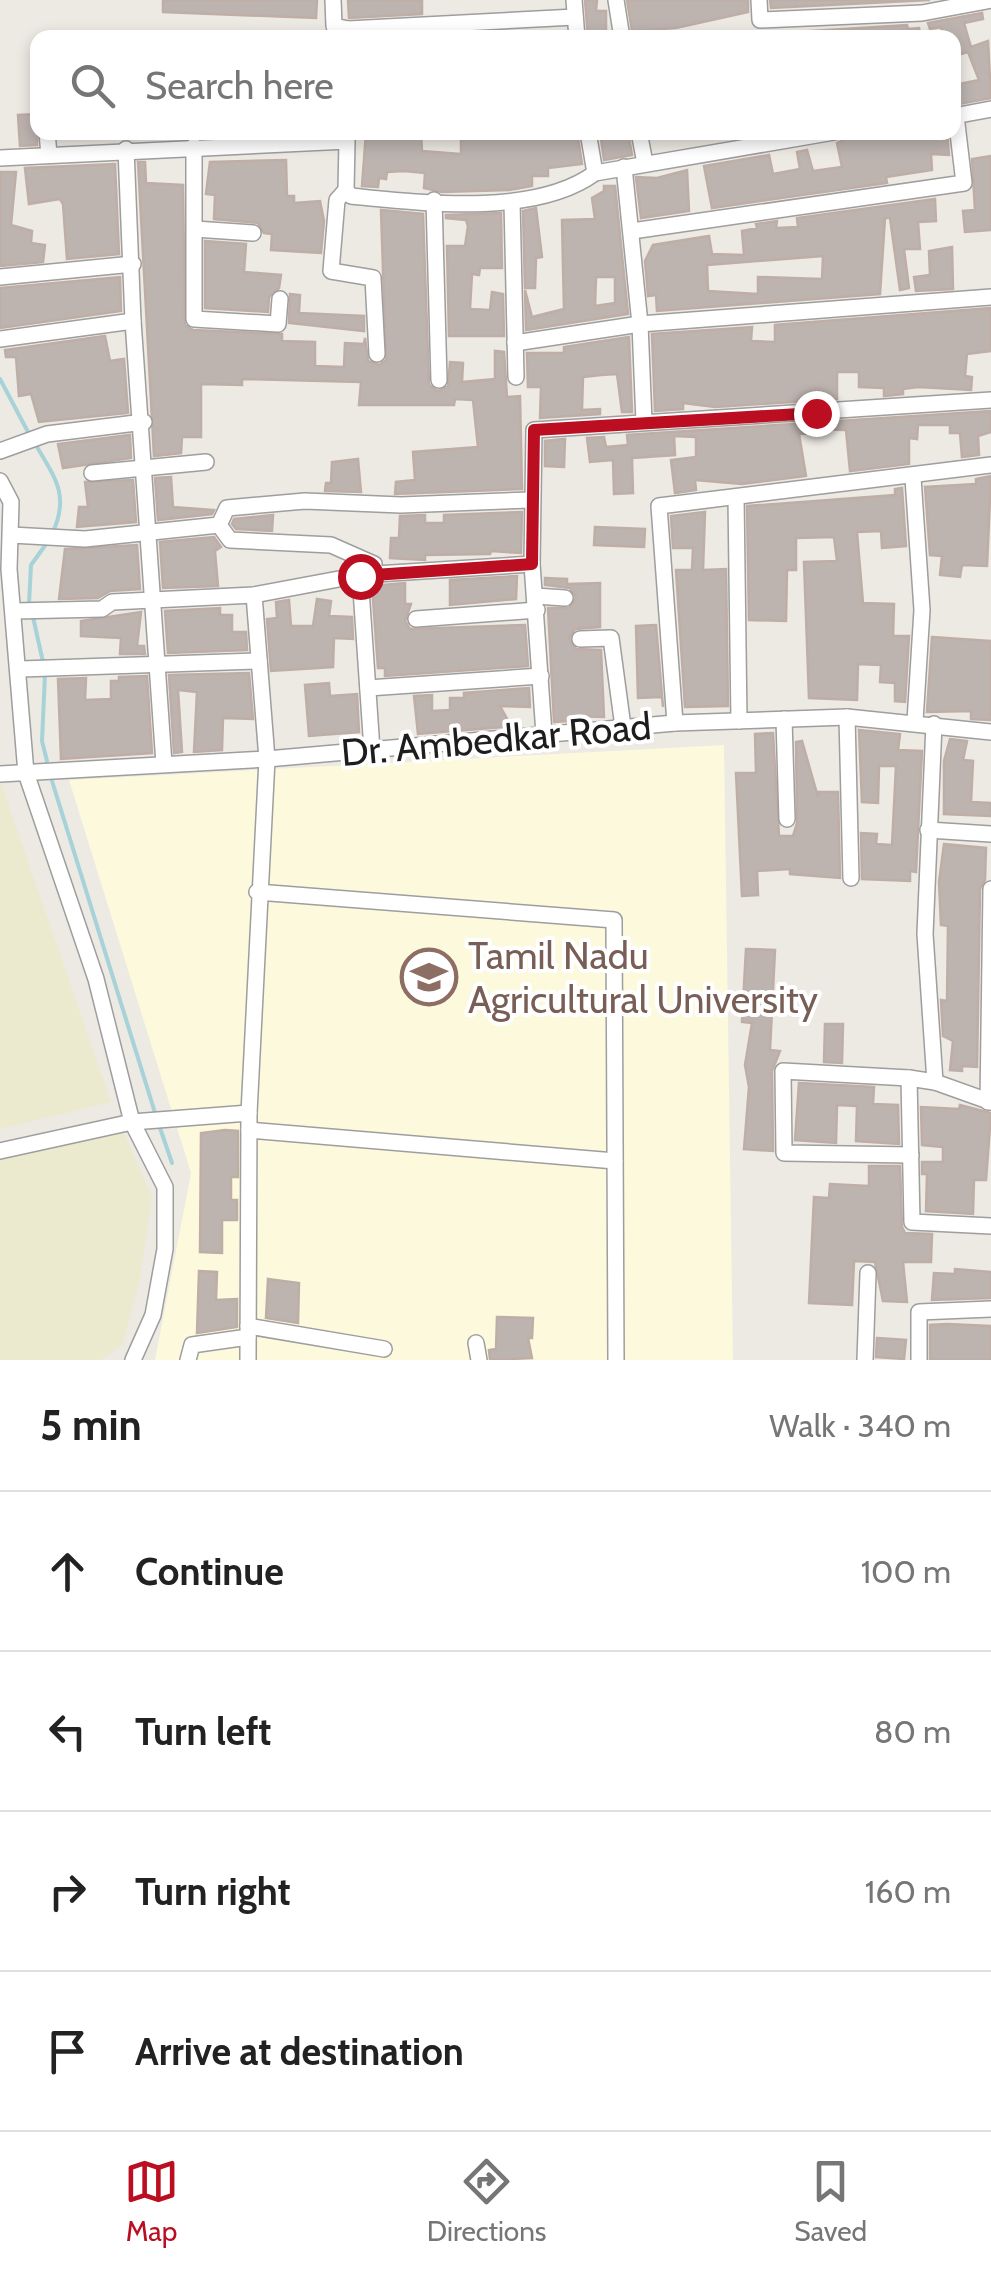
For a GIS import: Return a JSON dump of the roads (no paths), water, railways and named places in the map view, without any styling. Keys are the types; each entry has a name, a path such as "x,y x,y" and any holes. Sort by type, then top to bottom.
{"street":[{"path":"333,0 334,26 341,30"},
{"path":"574,0 576,30"},
{"path":"616,0 621,30"},
{"path":"759,0 760,20 840,20 922,13 991,0"},
{"path":"840,20 841,0"},
{"path":"401,30 575,17"},
{"path":"961,115 991,108"},
{"path":"48,140 50,155"},
{"path":"0,158 296,140"},
{"path":"347,140 346,190 350,196 512,202 566,191 595,173 785,140"},
{"path":"589,140 595,173"},
{"path":"641,140 645,163"},
{"path":"632,231 964,183 958,140"},
{"path":"194,146 194,319 278,324 280,299"},
{"path":"126,149 164,764"},
{"path":"624,167 640,324 644,422"},
{"path":"346,190 338,200 330,271 373,278 376,354"},
{"path":"434,200 439,380"},
{"path":"512,202 516,377"},
{"path":"195,229 253,234"},
{"path":"0,278 133,264"},
{"path":"515,343 640,324 991,297"},
{"path":"0,339 134,322"},
{"path":"544,734 532,564 534,430 991,400"},
{"path":"0,451 47,434 144,422"},
{"path":"92,473 206,462"},
{"path":"675,723 659,506 913,478 991,465"},
{"path":"913,478 922,610 915,721"},
{"path":"0,481 11,502 14,611 26,773 96,979 132,1122 165,1187 165,1249 153,1316 134,1360"},
{"path":"736,496 739,721"},
{"path":"219,525 227,508 305,501 401,504 530,500"},
{"path":"11,536 85,540 219,525"},
{"path":"219,525 230,540 331,545 374,564 367,575 372,750"},
{"path":"14,611 254,595 367,575 532,564"},
{"path":"248,1360 249,1112 257,892 267,759 254,595"},
{"path":"416,619 565,598"},
{"path":"580,640 611,638 623,727"},
{"path":"20,669 259,662"},
{"path":"368,688 541,676"},
{"path":"847,717 851,878"},
{"path":"784,718 788,819"},
{"name":"Dr. Ambedkar Road","path":"0,774 267,759 623,727 784,718 915,721 991,732"},
{"path":"934,724 925,934 935,1082"},
{"path":"928,830 991,834"},
{"path":"912,1156 784,1153 783,1071 909,1078 935,1082 990,1102 991,888"},
{"path":"257,892 614,920 616,1360"},
{"path":"909,1078 912,1222 991,1226"},
{"path":"0,1151 132,1122 249,1112"},
{"path":"249,1130 615,1162"},
{"path":"866,1360 868,1273"},
{"path":"919,1360 919,1312 991,1309"},
{"path":"188,1360 192,1345 248,1332 384,1349"}],"waterway":[{"path":"0,379 28,432"},
{"path":"37,447 55,478 60,498 53,532"},
{"path":"29,604 31,565 49,540"},
{"path":"33,617 43,662"},
{"path":"45,674 42,741 47,761"},
{"path":"52,781 156,1116"},
{"path":"159,1125 172,1163"}],"place":[{"name":"Tamil Nadu Agricultural University","path":"429,977"}]}
